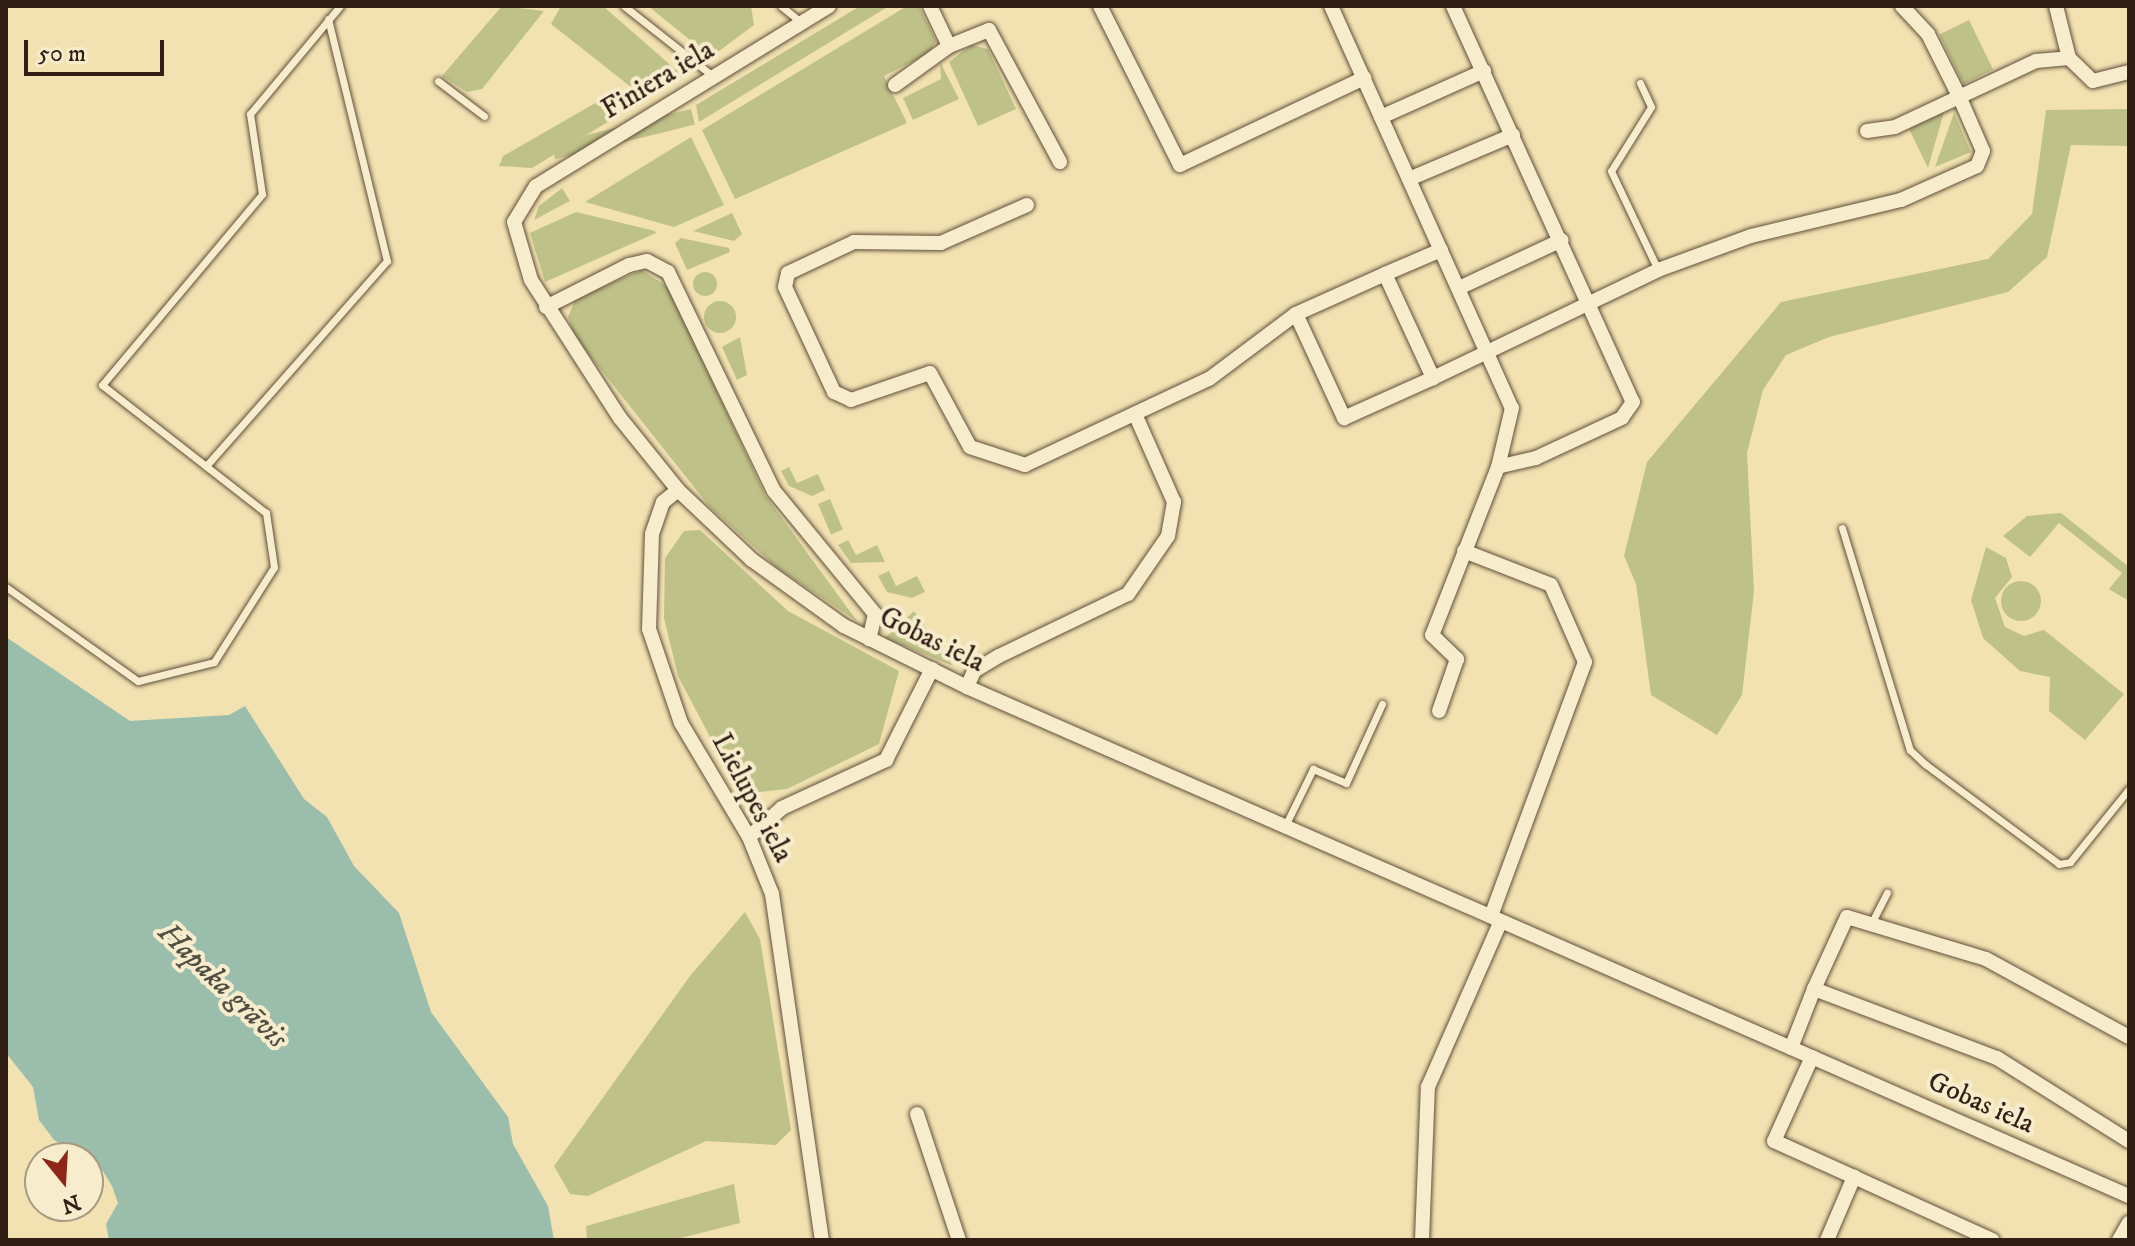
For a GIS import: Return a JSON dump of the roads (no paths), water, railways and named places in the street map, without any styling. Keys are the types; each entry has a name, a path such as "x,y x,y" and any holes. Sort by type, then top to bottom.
{"street":[{"name":"Finiera iela","path":"520,206 557,172 829,6"},
{"path":"930,6 949,46"},
{"path":"1100,6 1180,165 1364,78"},
{"path":"1453,6 1632,394 1630,410 1536,458 1498,467"},
{"path":"1296,314 1344,418 1658,270 1751,236 1901,200 1977,166 1983,151 1959,96 1928,34 1902,6"},
{"path":"2056,6 2069,58 2093,81 2129,72"},
{"path":"1334,7 1441,250 1490,350 1512,408 1498,467 1432,635 1457,659 1439,711"},
{"path":"895,85 949,46 989,30 1060,162"},
{"path":"1867,131 1895,127 2036,61 2069,58"},
{"path":"1381,117 1484,71"},
{"path":"1409,179 1513,135"},
{"path":"1027,205 941,243 854,242 788,273 785,287 834,392 851,400 930,373 970,447 1025,465 1209,379 1296,314 1441,250"},
{"name":"Gobas iela","path":"520,206 520,257 546,307 678,490 781,584 869,639 967,687 2129,1196"},
{"path":"1461,287 1562,240"},
{"path":"546,307 629,265 647,261 668,272 774,491 875,614 869,639"},
{"path":"1385,274 1433,378"},
{"path":"967,687 974,671 999,656 1128,594 1168,536 1174,502 1135,414"},
{"name":"Lielupes iela","path":"678,490 663,502 652,534 649,629 681,723 749,837 772,894 822,1240"},
{"path":"1422,1240 1428,1087 1496,918 1585,665 1551,585 1464,551"},
{"path":"749,837 782,808 886,760 932,669"},
{"path":"1791,1048 1847,917 1872,922 1986,959 2129,1037"},
{"path":"1814,989 1997,1058 2129,1141"},
{"path":"1812,1057 1774,1141 1992,1240"},
{"path":"917,1114 959,1240"},
{"path":"1827,1240 1854,1177"},
{"path":"2119,1240 2129,1223"}],"lane":[{"path":"6,587 138,681 214,662 274,567 266,513 102,385 262,194 250,114 340,6"},
{"path":"624,6 714,77"},
{"path":"781,6 802,23"},
{"path":"206,466 387,261 328,19"},
{"path":"438,81 484,116"},
{"path":"1640,83 1651,107 1611,171 1658,270"},
{"path":"1842,528 1917,757 2059,864 2070,862 2129,789"},
{"path":"1285,826 1313,769 1346,783 1382,704"},
{"path":"1872,922 1887,893"}],"water":[{"name":"Hapaka grāvis","path":"6,637 130,721 229,715 245,706 304,799 327,817 354,866 399,913 431,1012 508,1117 513,1144 548,1206 554,1240 109,1240 106,1224 118,1203 104,1173 104,1142 54,1140 39,1120 33,1087 6,1053"}]}
